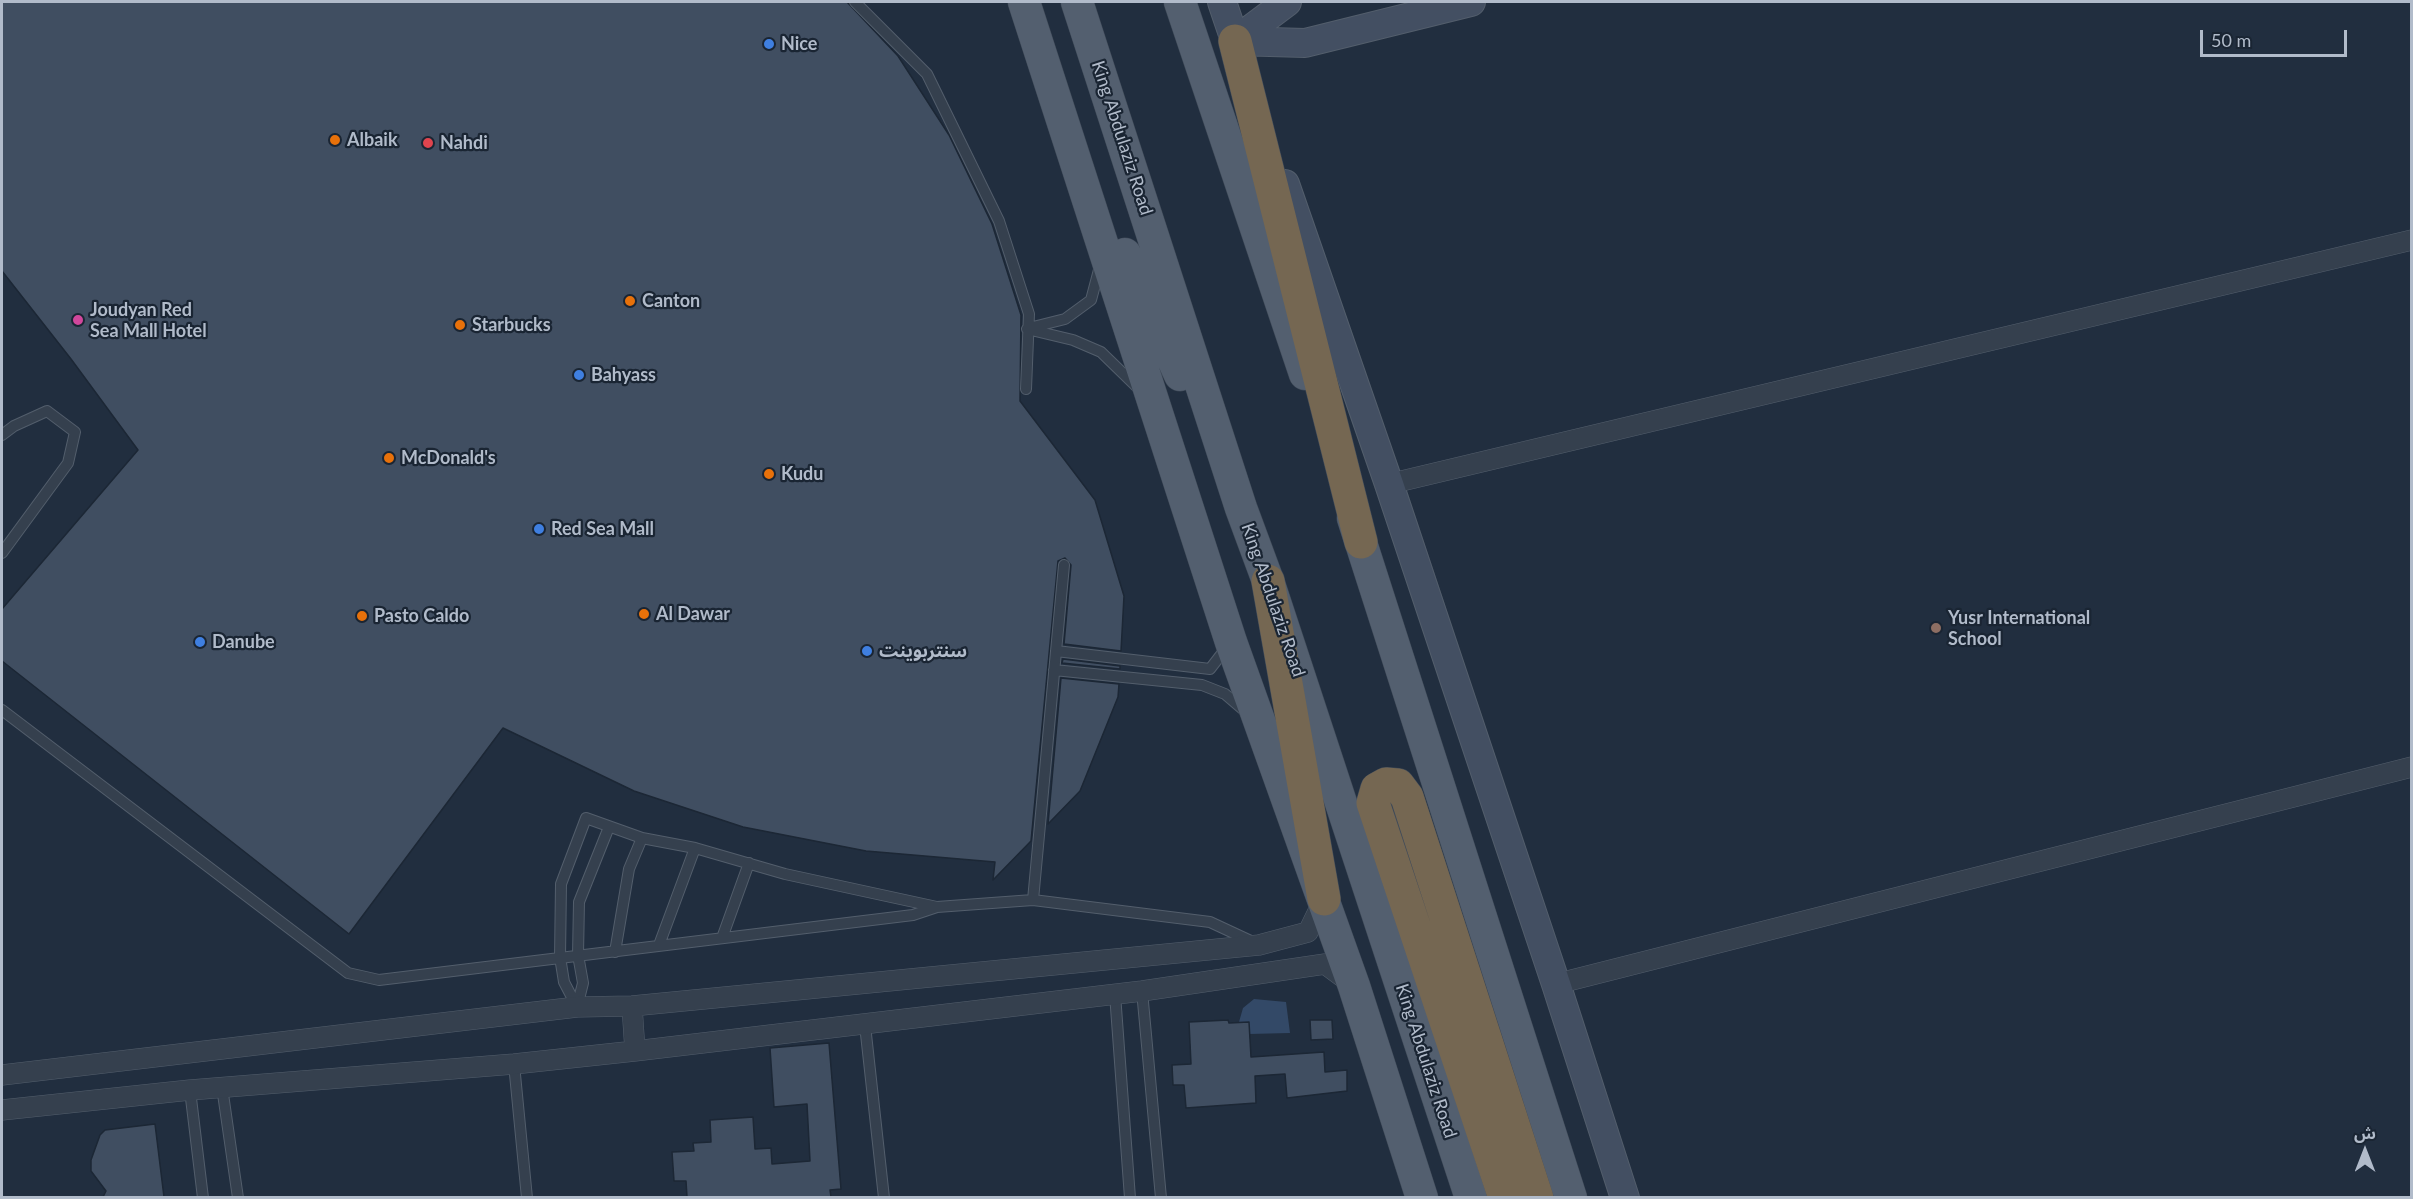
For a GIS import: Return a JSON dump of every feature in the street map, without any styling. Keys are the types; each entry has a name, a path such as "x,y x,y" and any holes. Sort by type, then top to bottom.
{"highway":[{"path":"1235,40 1361,542"},
{"path":"1268,581 1324,899"},
{"path":"1505,1197 1373,803 1377,789 1386,784 1398,785 1407,797 1537,1197"}],"main road":[{"path":"1024,2 1066,125 1231,642 1354,986 1422,1197"},
{"name":"King Abdulaziz Road","path":"1077,2 1241,508 1268,581 1471,1197"},
{"path":"1180,2 1361,542 1571,1197"},
{"path":"1222,2 1389,484 1625,1197"},
{"path":"1235,40 1287,2"},
{"path":"1235,40 1305,44 1471,2"},
{"path":"1066,125 1241,508"}],"street":[{"path":"1389,484 2412,240"},
{"path":"1556,984 2412,767"},
{"path":"2,1075 577,1007 632,1005 1259,945 1308,932 1324,899"},
{"path":"2,1110 222,1087 514,1065 1115,994 1325,964 1354,986"},
{"path":"632,1005 635,1051"}],"lane":[{"path":"855,2 927,74 999,221 1029,314 1026,389"},
{"path":"1027,329 1065,320 1090,300 1106,249"},
{"path":"1027,329 1073,340 1101,352 1156,407"},
{"path":"2,435 14,426 47,411 75,432 68,463 2,554"},
{"path":"1033,900 1064,565"},
{"path":"1056,651 1210,669 1231,642"},
{"path":"1054,670 1202,686 1225,694 1261,729"},
{"path":"2,710 348,973 379,980 913,915 937,907 1033,900 1210,922 1259,945"},
{"path":"577,1007 564,982 560,957 561,884 586,818 642,838 695,848 785,874 937,907"},
{"path":"577,1007 583,983 578,955 579,902 609,827"},
{"path":"615,952 629,869 642,838"},
{"path":"659,945 695,848"},
{"path":"722,938 749,863"},
{"path":"1142,990 1161,1197"},
{"path":"1115,994 1130,1197"},
{"path":"865,1025 884,1197"},
{"path":"514,1065 526,1197"},
{"path":"222,1087 238,1197"},
{"path":"190,1090 203,1197"}],"water":[{"path":"1254,999 1286,1002 1290,1033 1249,1034 1249,1022 1239,1022 1243,1008"}],"building":[{"name":"Red Sea Mall","path":"2,2 847,2 898,56 949,135 992,224 1021,315 1020,401 1095,500 1124,596 1121,651 1064,644 1071,565 1065,558 1058,561 1031,841 993,880 995,862 866,851 743,827 634,791 503,728 349,934 2,661 2,609 138,450 2,271"},
{"path":"1063,659 1120,666 1120,669 1062,663"},
{"path":"1061,678 1119,684 1118,697 1080,791 1048,824"},
{"path":"1228,1020 1229,1023 1249,1022 1251,1057 1324,1052 1325,1072 1347,1070 1347,1091 1287,1098 1285,1074 1255,1076 1256,1103 1186,1108 1184,1085 1173,1085 1172,1065 1191,1064 1189,1022"},
{"path":"1310,1020 1332,1020 1333,1039 1311,1040"},
{"path":"829,1043 841,1189 830,1190 831,1197 687,1197 686,1181 674,1181 672,1152 694,1151 693,1143 711,1142 710,1120 753,1117 755,1149 771,1148 772,1164 810,1161 807,1104 774,1107 770,1048"},
{"path":"155,1124 164,1197 103,1197 106,1191 91,1171 91,1160 100,1135 105,1130"}],"place":[{"name":"Nice","path":"769,44"},
{"name":"Albaik","path":"335,140"},
{"name":"Nahdi","path":"428,143"},
{"name":"Canton","path":"630,301"},
{"name":"Joudyan Red Sea Mall Hotel","path":"78,320"},
{"name":"Starbucks","path":"460,325"},
{"name":"Bahyass","path":"579,375"},
{"name":"McDonald's","path":"389,458"},
{"name":"Kudu","path":"769,474"},
{"name":"Red Sea Mall","path":"539,529"},
{"name":"Al Dawar","path":"644,614"},
{"name":"Pasto Caldo","path":"362,616"},
{"name":"Yusr International School","path":"1936,628"},
{"name":"Danube","path":"200,642"},
{"name":"سنتربوينت","path":"867,651"}]}
